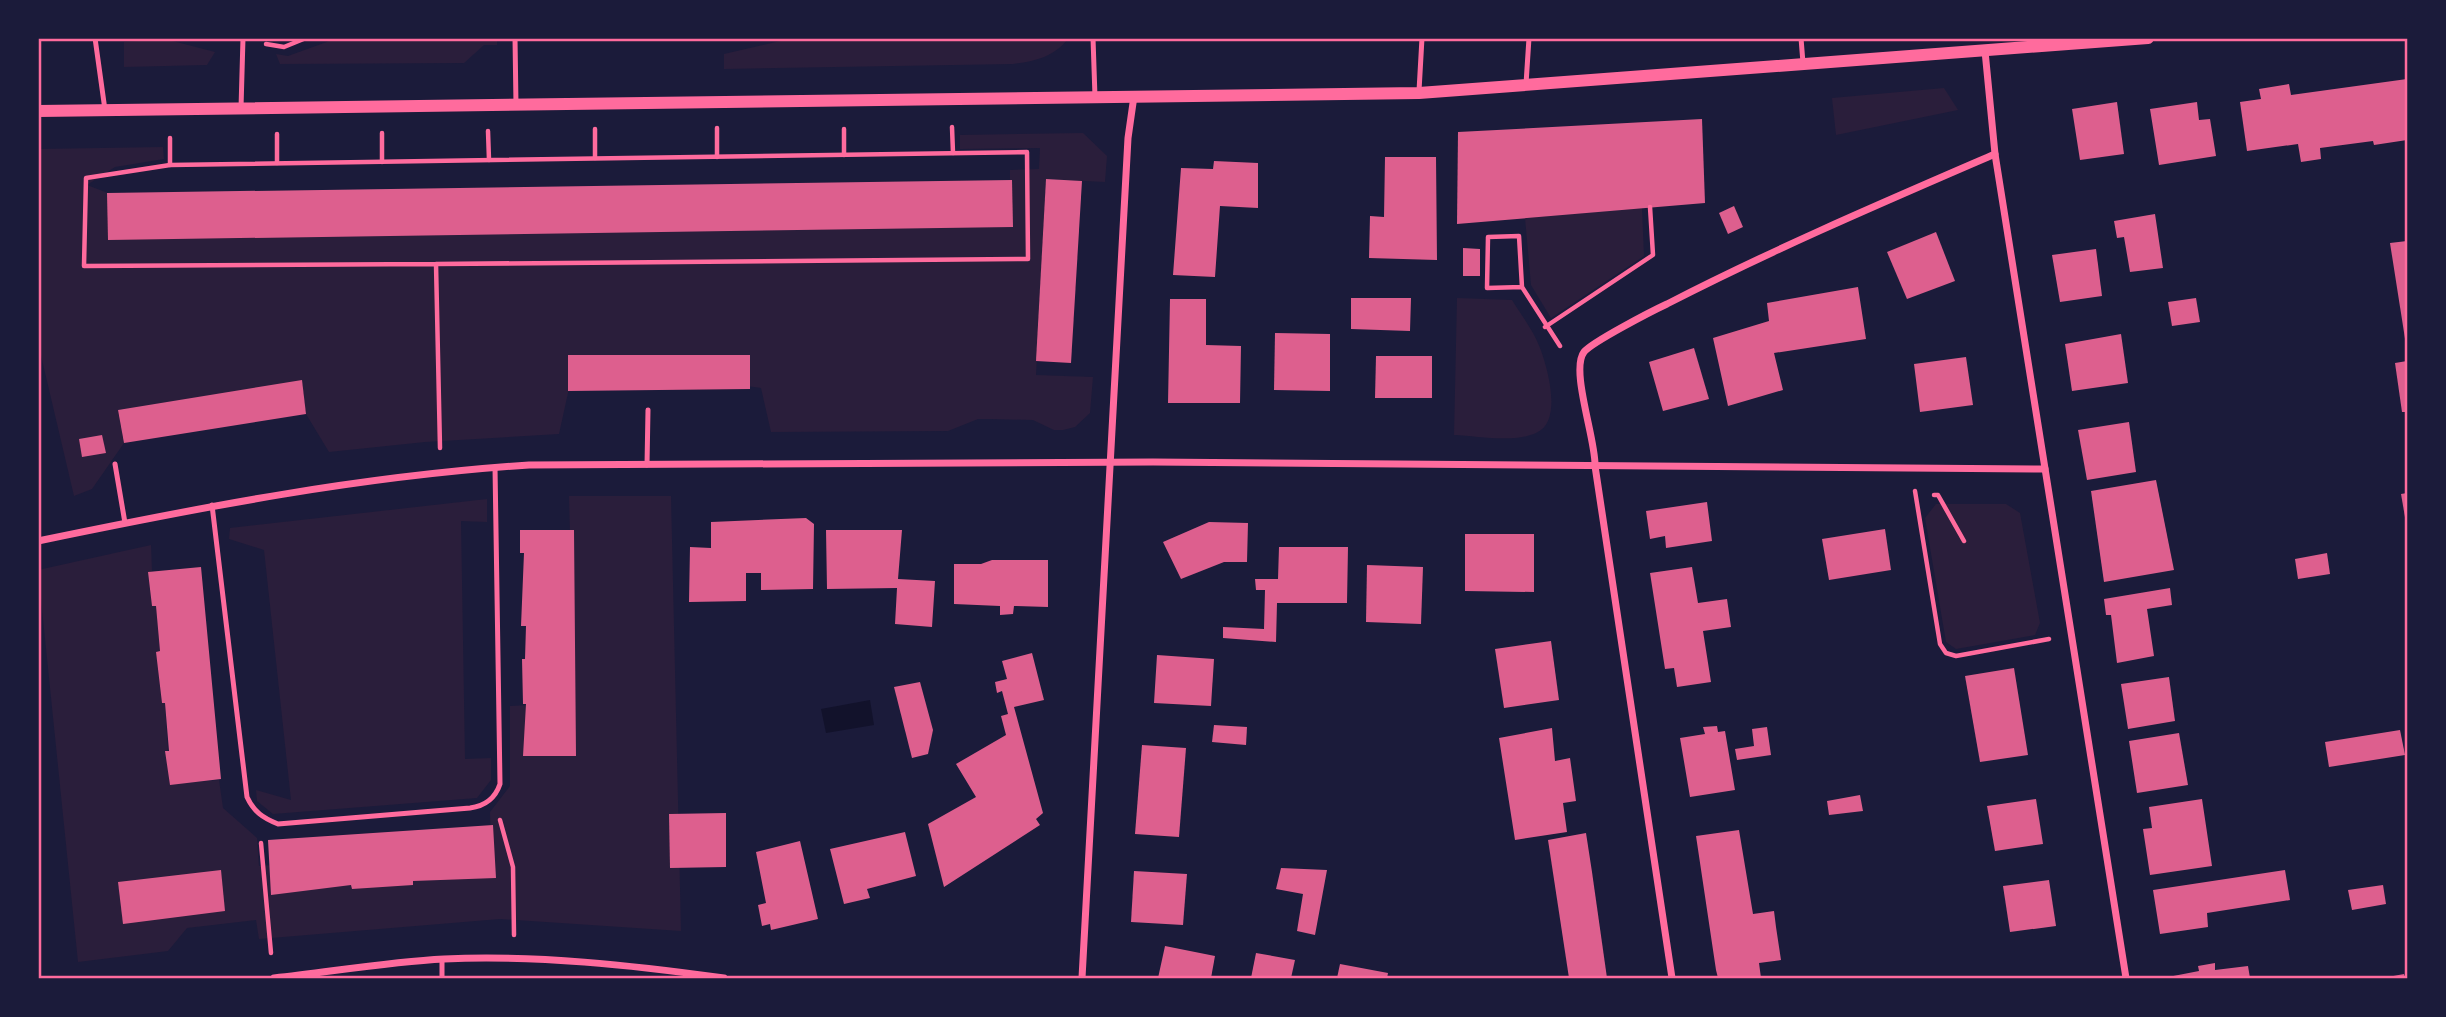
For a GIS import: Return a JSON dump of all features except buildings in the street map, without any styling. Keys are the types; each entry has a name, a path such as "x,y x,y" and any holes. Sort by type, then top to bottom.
{"street":[{"path":"38,111 1419,93 2148,38"},
{"path":"1985,51 1995,154 2126,978"},
{"path":"1082,978 1128,138 1134,96"},
{"path":"1672,978 1595,466 1596,447 1578,368 1584,352 1642,316 1763,255 1995,154"},
{"path":"38,541 212,505 441,470 495,467 1111,464 2045,469"},
{"path":"274,978 442,959 514,958 619,963 724,978"}],"lane":[{"path":"95,38 104,110"},
{"path":"515,38 516,105"},
{"path":"1093,38 1095,97"},
{"path":"1419,93 1422,38"},
{"path":"1526,87 1529,38"},
{"path":"1801,38 1804,66"},
{"path":"241,108 243,40"},
{"path":"648,410 648,465"},
{"path":"115,464 125,523"},
{"path":"212,505 247,796 259,814 278,824 470,808 488,802 500,784 495,467"},
{"path":"442,959 442,978"}],"path":[{"path":"243,40 284,47 306,38"},
{"path":"1027,152 1028,259 436,264 84,266 86,178 170,165 1027,152"},
{"path":"1545,327 1653,255 1650,207"},
{"path":"1522,287 1487,288 1488,237 1519,236 1522,287 1545,327 1578,368"},
{"path":"436,264 441,470"},
{"path":"1912,469 1940,644 1946,653 1956,656 2071,634"},
{"path":"1916,495 1938,495 1964,541"},
{"path":"488,802 501,821 513,867 514,958"},
{"path":"259,814 272,965"}],"shaded area":[{"path":"497,38 497,45 484,45 464,63 280,64 276,54 288,56 335,39"},
{"path":"165,39 215,52 207,65 124,67 124,42"},
{"path":"789,39 1068,39 1044,57 1013,64 724,69 724,54"},
{"path":"1944,88 1958,110 1836,135 1832,98"},
{"path":"1083,133 1107,156 1105,182 1046,179 1036,375 1093,377 1090,413 1075,427 1054,430 1033,420 978,419 948,431 771,432 761,388 575,361 559,434 425,442 329,452 306,414 302,381 118,410 124,443 92,489 74,496 39,347 38,149 163,147 164,159 115,167 87,185 113,195 1010,223 1010,170 1039,169 1040,148 960,149 960,135"},
{"path":"1642,208 1644,256 1551,318 1531,285 1525,218"},
{"path":"1457,298 1512,300 1531,329 1543,357 1551,394 1549,418 1544,427 1536,433 1517,438 1454,435"},
{"path":"569,496 671,496 681,931 500,919 259,939 256,920 187,928 168,951 78,962 38,570 151,545 152,571 148,573 152,605 156,606 160,651 156,652 162,703 165,703 170,784 219,780 223,808 257,838 259,866 491,849 490,812 510,786 510,706 530,705 570,534"},
{"path":"487,499 487,522 461,521 465,759 491,758 491,780 477,798 273,814 257,801 256,790 291,800 264,550 229,539 230,528"},
{"path":"1936,504 2006,504 2020,513 2040,623 2035,635 1956,649 1946,642 1925,518"},
{"path":"870,700 874,725 826,733 821,709"}]}
